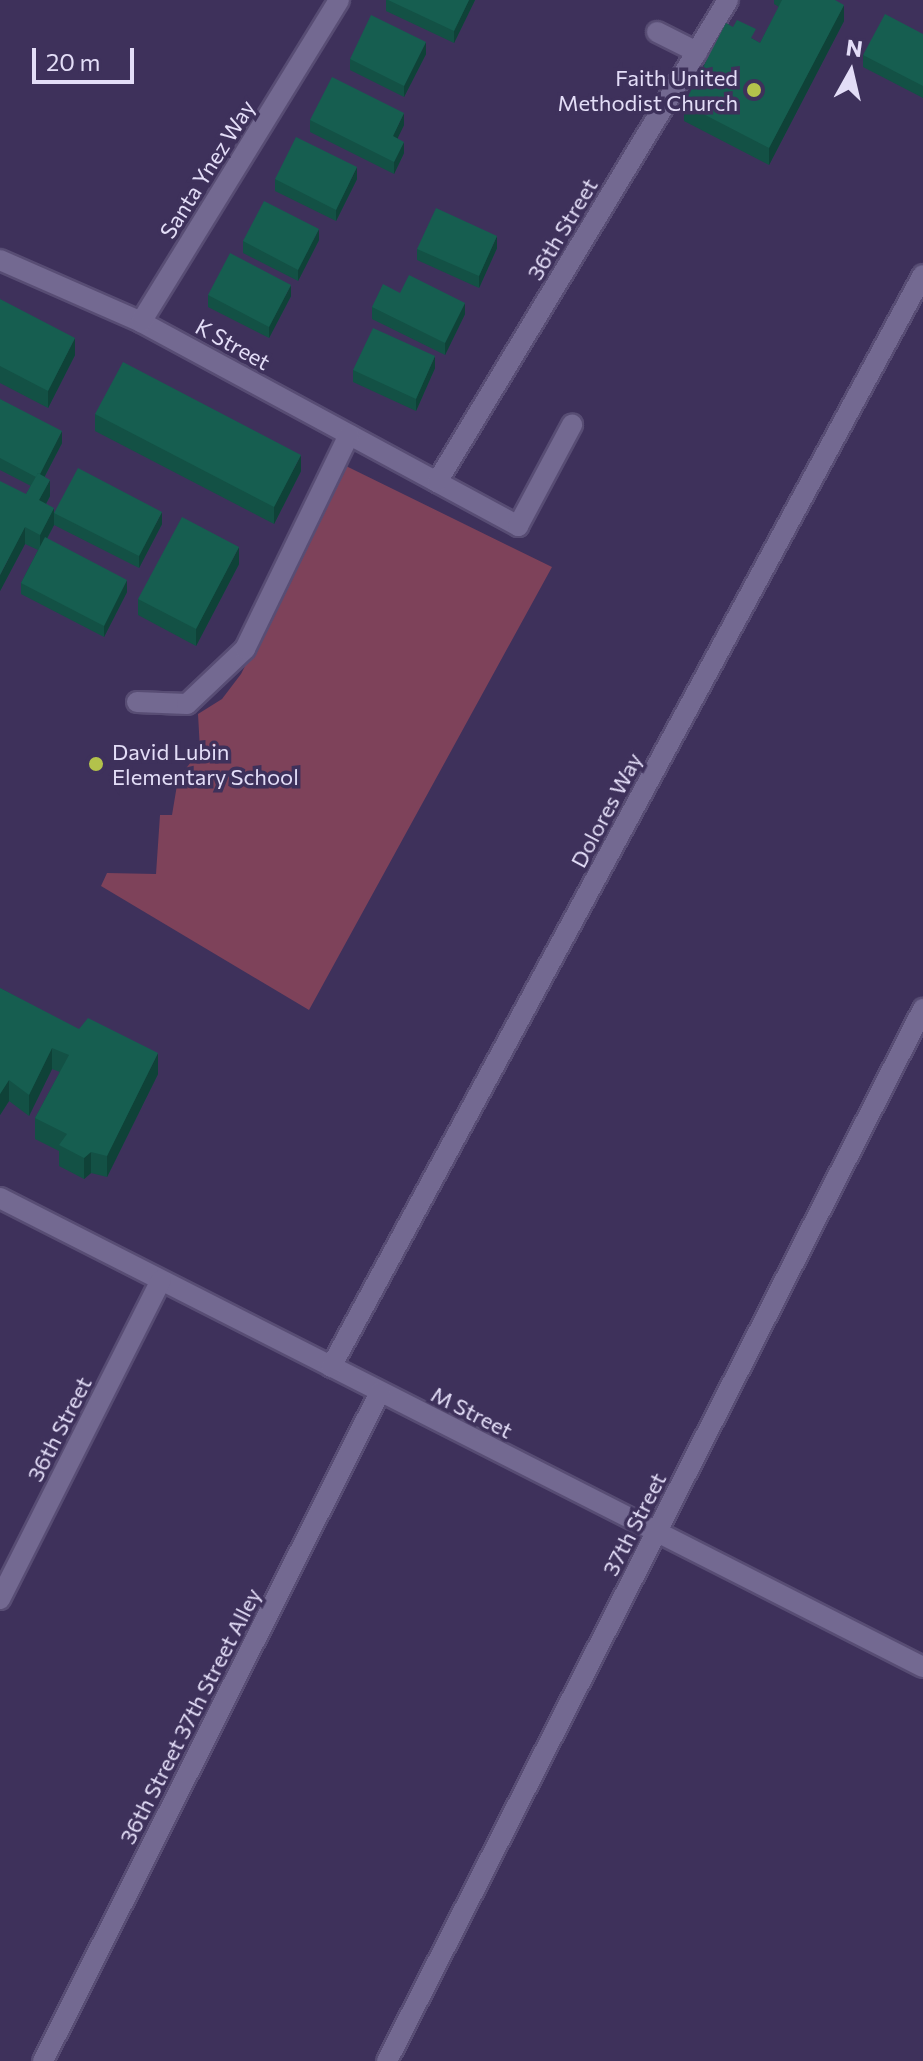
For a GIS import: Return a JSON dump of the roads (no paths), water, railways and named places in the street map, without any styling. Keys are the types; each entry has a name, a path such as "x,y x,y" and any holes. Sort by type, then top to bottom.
{"street":[{"name":"Santa Ynez Way","path":"141,322 339,0"},
{"name":"36th Street","path":"437,482 728,0"},
{"path":"657,32 697,52"},
{"name":"K Street","path":"0,260 141,322 518,526 572,425"},
{"name":"Dolores Way","path":"331,1367 923,275"},
{"path":"137,702 187,704 245,649 349,435"},
{"name":"37th Street","path":"387,2061 923,1009"},
{"name":"M Street","path":"0,1198 923,1667"},
{"name":"36th Street","path":"0,1599 161,1280"},
{"name":"36th Street 37th Street Alley","path":"43,2061 380,1392"}],"place":[{"name":"Faith United Methodist Church","path":"754,90"},
{"name":"David Lubin Elementary School","path":"96,764"}]}
